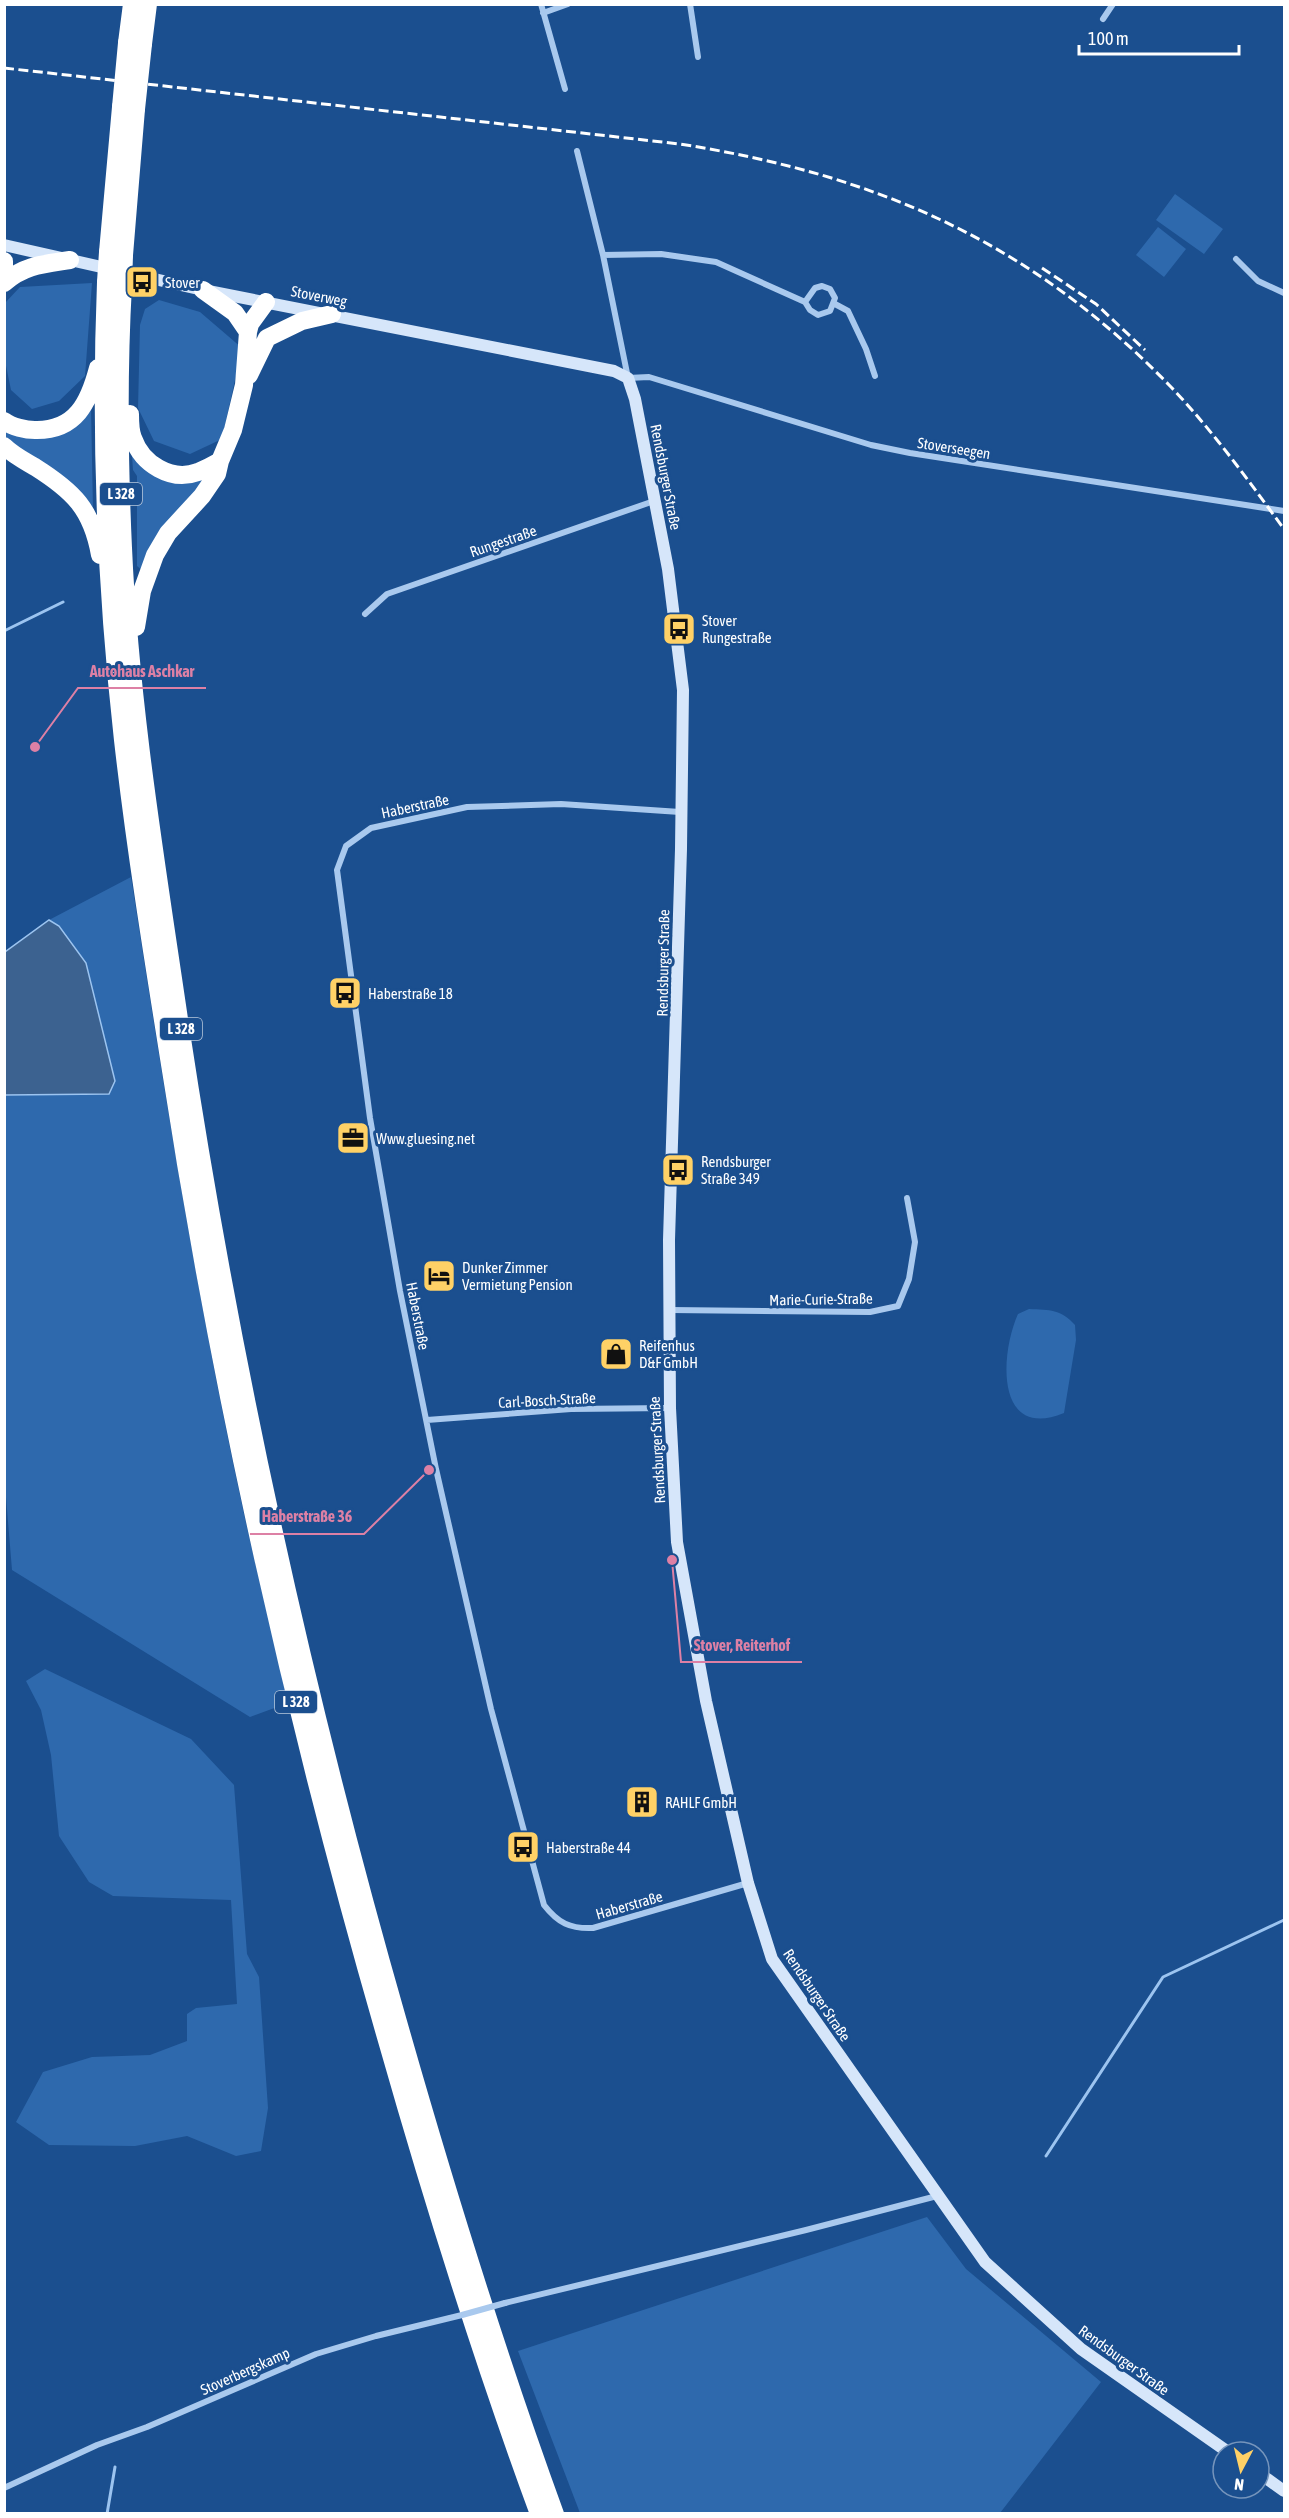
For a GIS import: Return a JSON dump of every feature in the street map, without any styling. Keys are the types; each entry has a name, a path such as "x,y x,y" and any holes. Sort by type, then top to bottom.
{"highway":[{"name":"L 328","path":"132,4 135,43 115,283 120,338 119,416 123,552 150,826 212,1230 243,1393 284,1581 323,1747 373,1935 455,2217 555,2514"},
{"name":"L 328","path":"135,43 148,4"},
{"path":"4,283 17,272 39,264 70,260"},
{"path":"4,261 4,266"},
{"name":"L 328","path":"115,283 104,349 106,524 112,624 123,736 138,858 185,1162 228,1398 267,1579 324,1814 408,2114 473,2320 539,2514"},
{"path":"203,290 235,313 248,333"},
{"path":"131,649 142,591 155,555 168,533 202,496 217,474 233,430 244,385 250,324 266,302"},
{"path":"244,385 267,338 270,317 266,302"},
{"path":"267,338 302,321 332,314"},
{"path":"120,338 132,437 141,454 158,469 177,475 197,472 220,461"},
{"path":"4,421 29,430 51,430 75,417 90,395 104,349"},
{"path":"4,446 64,486 81,503 98,544 112,624"}],"street":[{"path":"541,4 565,89"},
{"path":"543,13 568,4"},
{"path":"690,4 698,57"},
{"path":"1103,19 1113,4"},
{"name":"Rendsburger Straße","path":"577,151 603,255 655,500 668,569 683,690 681,849 669,1240 670,1408 677,1542 706,1701 748,1882 772,1959 985,2262 1081,2349 1211,2440"},
{"name":"Stoverweg","path":"4,245 203,290 614,371 628,378"},
{"path":"603,255 661,254 716,262 805,302 810,310 818,315 830,311 835,304 835,298 830,289 822,286 815,288 805,302"},
{"path":"1236,259 1258,281 1284,293"},
{"path":"835,304 848,311 866,349 875,376"},
{"name":"Stoverseegen","path":"628,378 649,377 871,445 910,453 1284,511"},
{"name":"Rungestraße","path":"365,614 387,594 655,500"},
{"name":"Haberstraße","path":"681,812 561,804 467,807 371,828 346,846 337,870 370,1118 400,1291 436,1469 491,1708 544,1905 555,1919 568,1926 593,1929 748,1882"},
{"name":"Marie-Curie-Straße","path":"670,1310 870,1312 898,1306 909,1279 915,1242 907,1198"},
{"name":"Carl-Bosch-Straße","path":"427,1420 571,1408 670,1408"},
{"name":"Stoverbergskamp","path":"4,2488 97,2445 147,2427 316,2354 375,2336 937,2196"},
{"path":"1271,2482 1284,2491"}],"shaded area":[{"path":"1175,194 1223,229 1204,254 1156,220"},
{"path":"1158,227 1186,249 1164,277 1136,255"},
{"path":"92,283 85,376 59,401 32,409 11,390 5,361 5,303 20,287"},
{"path":"159,300 200,312 242,348 222,439 190,454 154,441 138,408 140,325 145,309"},
{"path":"91,408 93,510 5,440 5,427 26,436"},
{"path":"132,456 207,479 142,570 137,566 137,476 133,470"},
{"path":"131,877 169,1117 227,1435 288,1703 250,1717 12,1570 4,1473 4,1095 109,1093 59,926 49,920"},
{"path":"49,920 59,926 86,963 115,1081 109,1094 5,1095 5,952"},
{"path":"1029,1309 1060,1313 1075,1325 1076,1340 1064,1413 1041,1418 1025,1415 1014,1405 1008,1389 1006,1370 1012,1331 1018,1314"},
{"path":"45,1669 191,1739 234,1785 247,1954 259,1977 268,2108 261,2151 236,2156 187,2136 135,2146 49,2145 16,2122 43,2072 92,2057 150,2055 187,2041 187,2014 196,2008 237,2004 231,1900 113,1896 89,1882 59,1836 51,1755 41,1710 26,1681"},
{"path":"927,2217 966,2269 1101,2382 1000,2513 580,2513 518,2351"}],"waterway":[{"path":"4,631 63,602"},
{"path":"1046,2156 1163,1977 1284,1920"},
{"path":"107,2514 115,2467"}],"railway":[{"path":"4,68 680,144 752,157 820,175 885,196 947,223 1006,255 1063,292 1118,336 1171,387 1201,421 1284,529"},
{"path":"1042,268 1096,304 1145,350"}],"place":[{"name":"Stover","path":"142,282"},
{"name":"Stover Rungestraße","path":"679,629"},
{"name":"Autohaus Aschkar","path":"35,747"},
{"name":"Haberstraße 18","path":"345,993"},
{"name":"Www.gluesing.net","path":"353,1138"},
{"name":"Rendsburger Straße 349","path":"678,1170"},
{"name":"Dunker Zimmer Vermietung Pension","path":"439,1276"},
{"name":"Reifenhus D&F GmbH","path":"616,1354"},
{"name":"Haberstraße 36","path":"429,1470"},
{"name":"Stover, Reiterhof","path":"672,1560"},
{"name":"RAHLF GmbH","path":"642,1802"},
{"name":"Haberstraße 44","path":"523,1847"}]}
